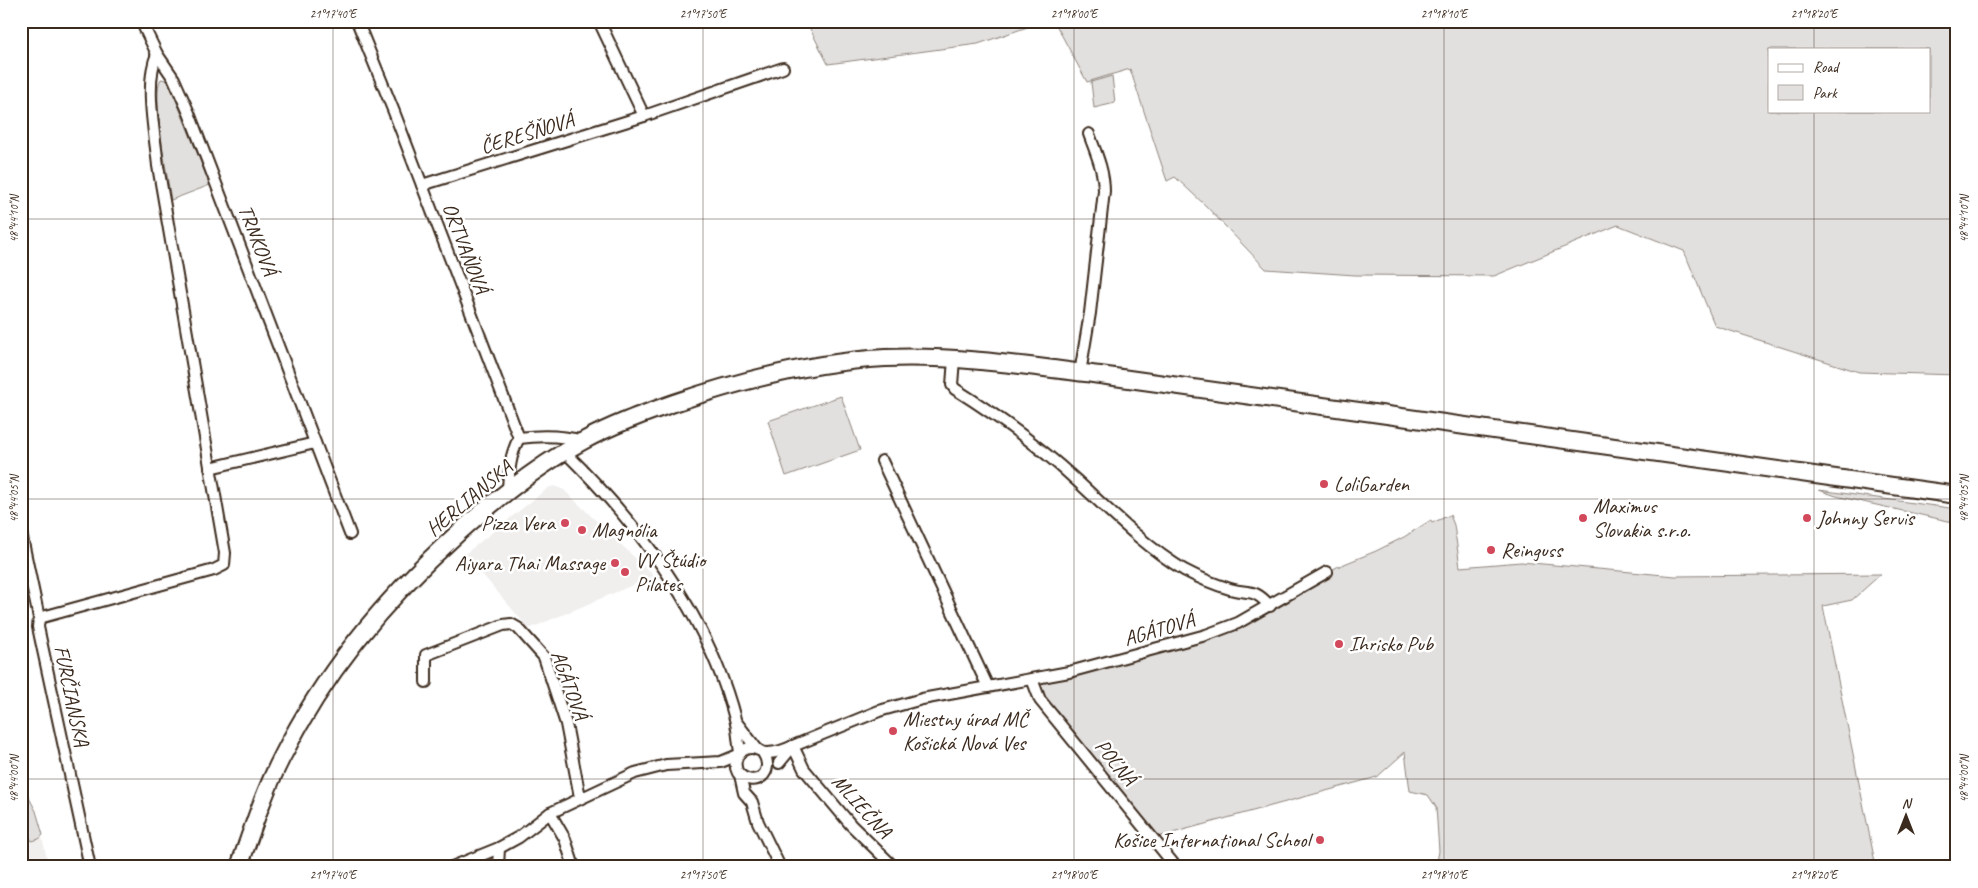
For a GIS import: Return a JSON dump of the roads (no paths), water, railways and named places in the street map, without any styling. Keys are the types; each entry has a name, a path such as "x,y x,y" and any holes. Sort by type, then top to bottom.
{"main road":[{"name":"HERLIANSKA","path":"239,867 257,815 282,758 311,706 342,657 411,576 508,489 583,441 623,421 701,394 759,377 825,364 882,358 954,359 1080,373 1957,495"}],"street":[{"name":"TRNKOVÁ","path":"141,21 157,54 174,79 189,112 350,534"},
{"name":"ORTVAŇOVÁ","path":"357,21 520,438"},
{"path":"599,21 644,116"},
{"path":"39,618 214,570 224,565 224,553 210,468 158,166 152,116 151,81 153,62 157,54"},
{"name":"ČEREŠŇOVÁ","path":"422,185 644,116 783,68"},
{"path":"1080,373 1090,313 1104,191 1104,180 1100,164 1089,134"},
{"path":"954,359 952,385 954,389 1023,435 1162,556 1209,583 1233,590 1252,592 1260,596 1270,606"},
{"path":"508,489 510,459 520,438 563,436 583,441"},
{"path":"210,468 315,443"},
{"path":"566,452 599,487 636,532 676,586 716,662 735,720 739,754 735,762 744,793 752,802 758,822 780,867"},
{"path":"882,461 988,687"},
{"name":"FURČIANSKA","path":"21,533 39,618 38,626 41,641 90,867"},
{"name":"AGÁTOVÁ","path":"760,751 781,751 835,727 879,711 922,699 1069,672 1167,647 1238,623 1327,572"},
{"name":"AGÁTOVÁ","path":"426,682 426,655 502,624 511,624 518,628 542,655 552,680 568,734 580,797"},
{"name":"POĽNÁ","path":"1032,678 1040,700 1176,867"},
{"path":"735,720 768,762 765,772"},
{"path":"752,802 756,780 779,763 793,746"},
{"name":"MLIEČNA","path":"793,746 804,769 851,825 894,867"},
{"path":"452,867 499,848 519,837 550,812 634,773 666,765 721,762 750,748 760,751"},
{"path":"721,762 749,780 756,780"},
{"path":"779,763 804,769"},
{"path":"550,812 565,839 574,867"},
{"path":"498,867 499,848"}],"place":[{"name":"LoliGarden","path":"1324,484"},
{"name":"Maximus Slovakia s.r.o.","path":"1583,518"},
{"name":"Johnny Servis","path":"1807,518"},
{"name":"Pizza Vera","path":"565,523"},
{"name":"Magnólia","path":"582,530"},
{"name":"Reinguss","path":"1491,550"},
{"name":"Aiyara Thai Massage","path":"615,563"},
{"name":"VV Štúdio Pilates","path":"625,572"},
{"name":"Ihrisko Pub","path":"1339,644"},
{"name":"Miestny úrad MČ Košická Nová Ves","path":"893,731"},
{"name":"Košice International School","path":"1320,840"}]}
